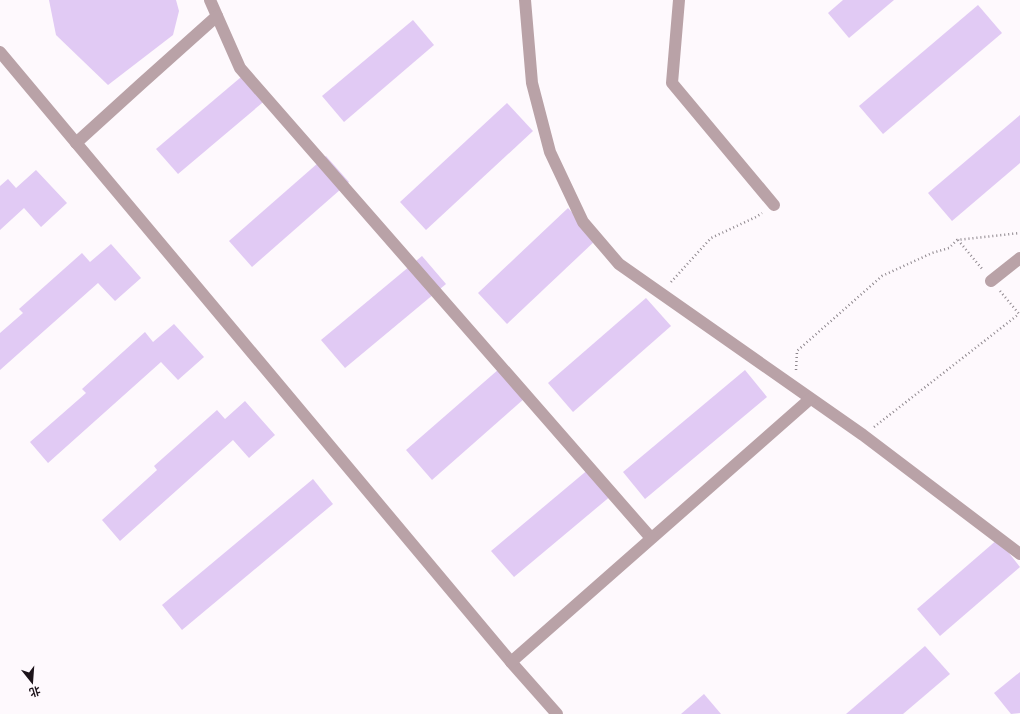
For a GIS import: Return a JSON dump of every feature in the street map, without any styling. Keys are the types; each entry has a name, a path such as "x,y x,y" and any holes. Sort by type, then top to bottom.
{"street":[{"path":"210,0 240,68 651,538"},
{"path":"525,0 532,83 550,152 582,222 619,264 863,436 1020,554"},
{"path":"679,0 672,83 774,205"},
{"path":"76,143 217,16"},
{"path":"0,52 511,662 557,714"},
{"path":"991,281 1020,258"},
{"path":"511,662 810,399"}],"path":[{"path":"660,294 711,238 756,217 774,205"},
{"path":"796,389 796,351 882,276 932,253 949,248 957,240 1020,233"},
{"path":"863,436 1019,314"}],"building":[{"path":"49,0 176,0 179,11 173,35 108,85 56,35"},
{"path":"843,0 894,0 849,38 828,13"},
{"path":"978,5 1002,33 883,134 859,106"},
{"path":"413,20 434,45 344,122 322,96"},
{"path":"247,72 268,98 178,174 156,149"},
{"path":"507,103 533,131 426,230 400,202"},
{"path":"1020,115 1020,163 952,221 928,193"},
{"path":"326,156 349,182 252,267 229,241"},
{"path":"36,170 67,203 41,227 24,208 0,230 0,186 8,179 16,188"},
{"path":"568,208 597,239 507,324 478,293"},
{"path":"111,244 141,278 115,301 98,283 0,370 0,333 23,313 19,309 82,253 90,262"},
{"path":"422,256 446,284 345,368 321,340"},
{"path":"646,298 671,326 573,412 548,383"},
{"path":"174,324 204,357 178,380 161,362 48,463 30,442 86,393 82,389 145,332 153,342"},
{"path":"499,369 525,398 432,480 406,450"},
{"path":"745,370 767,397 645,499 623,472"},
{"path":"245,401 275,435 249,458 233,440 120,541 102,520 157,470 154,466 217,410 225,419"},
{"path":"590,468 612,495 514,577 491,551"},
{"path":"313,479 333,504 182,630 162,605"},
{"path":"998,539 1020,567 940,636 917,609"},
{"path":"925,646 950,674 903,714 846,714"},
{"path":"1020,672 1020,713 1011,714 994,693"},
{"path":"704,694 721,714 681,714"}]}
